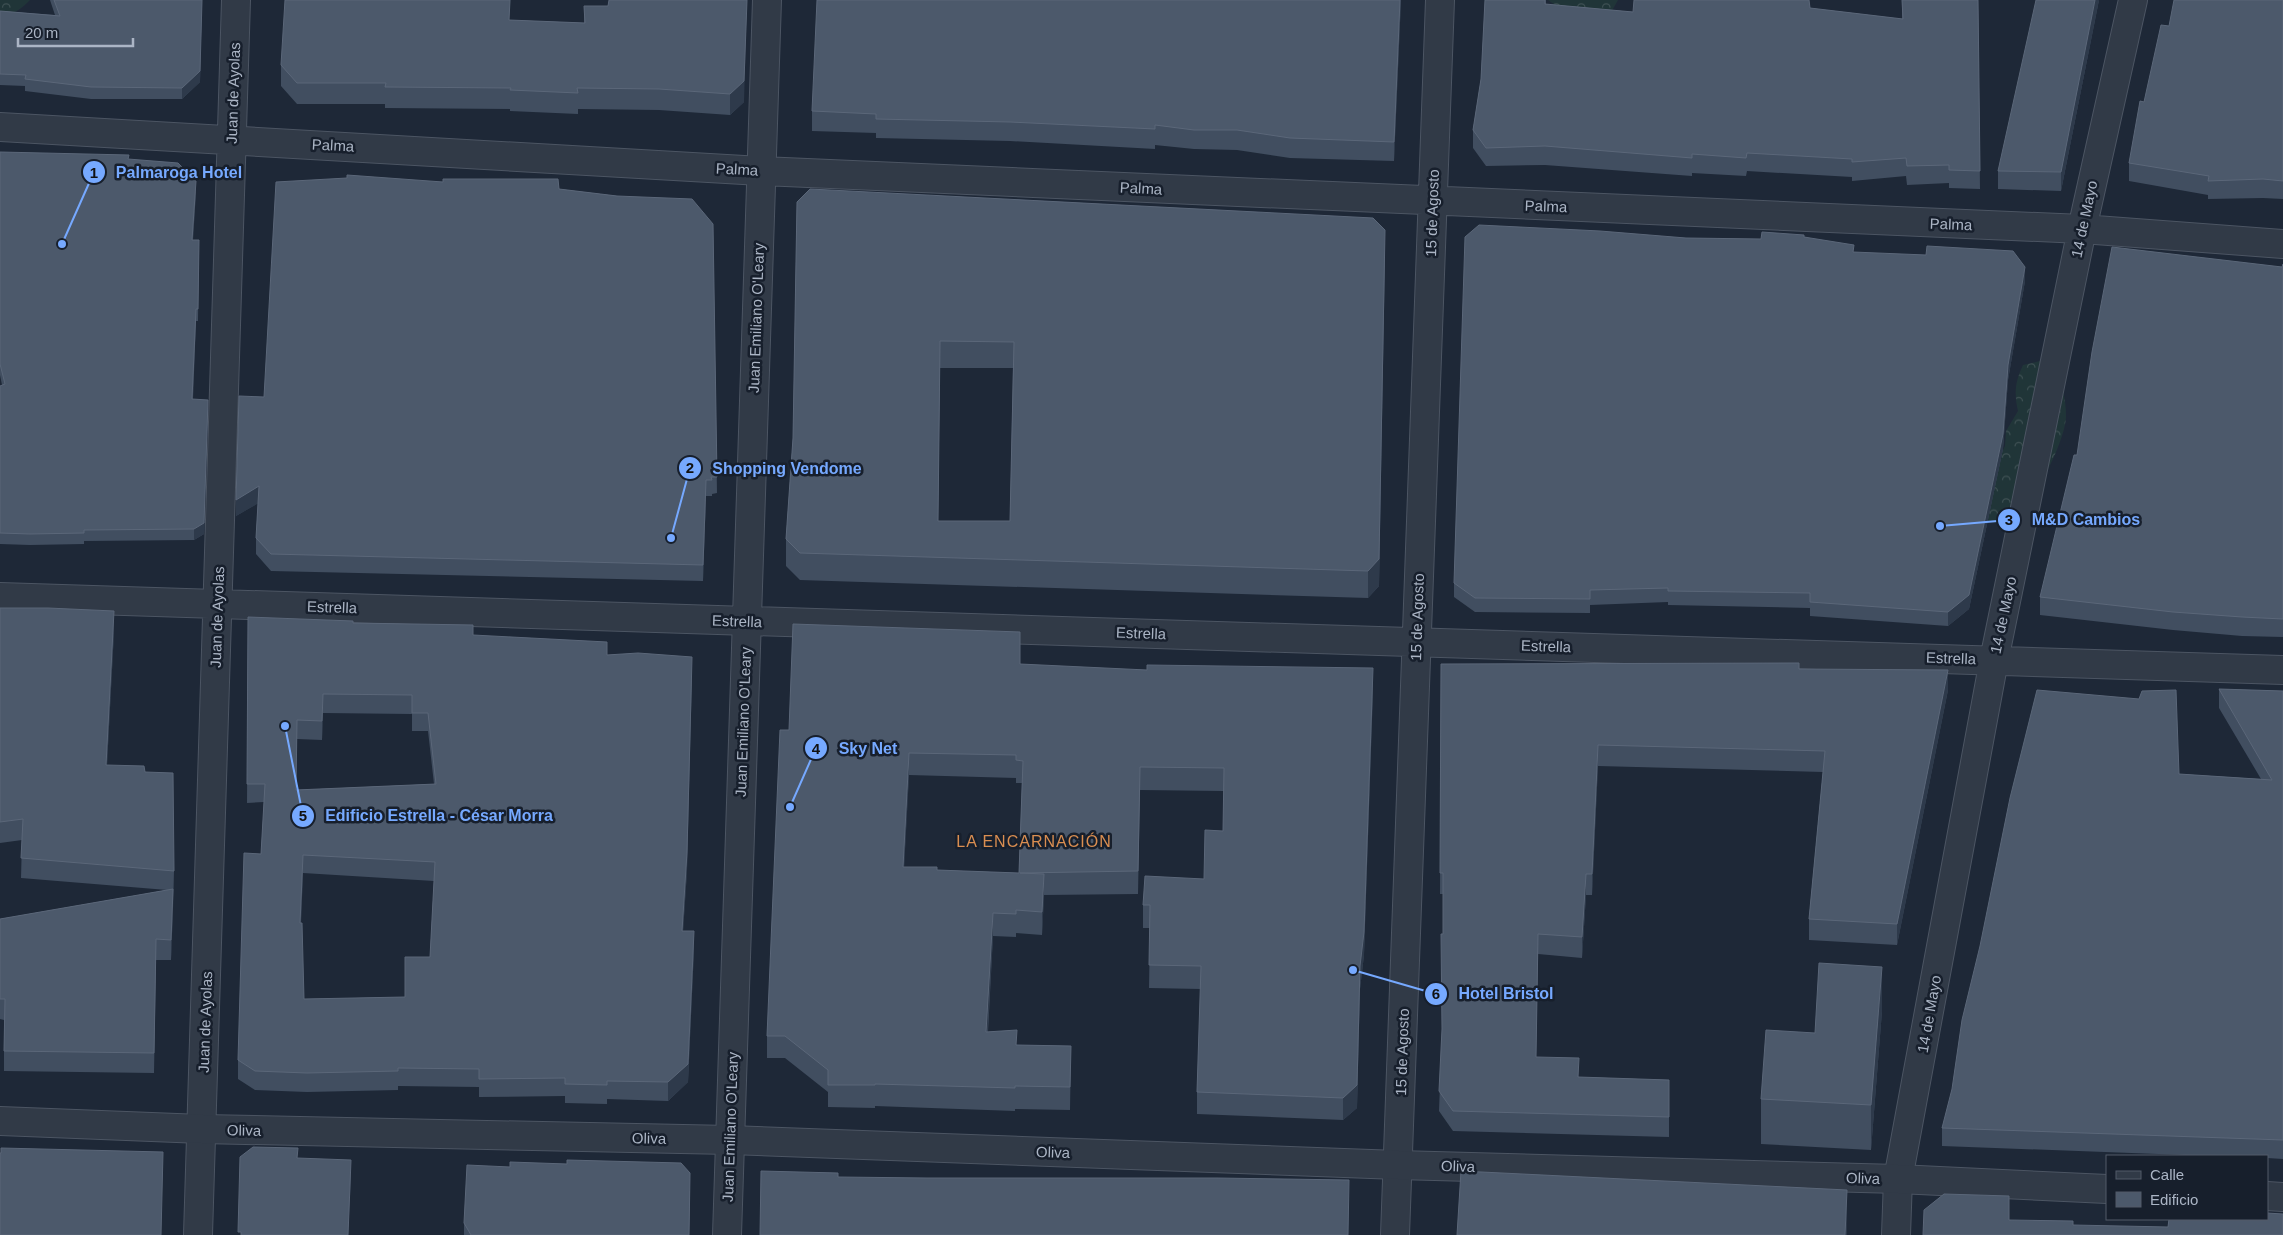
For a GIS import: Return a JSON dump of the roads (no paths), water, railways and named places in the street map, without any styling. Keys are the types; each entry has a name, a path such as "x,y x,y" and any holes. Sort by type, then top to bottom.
{"street":[{"name":"Juan de Ayolas","path":"198,1235 236,0"},
{"name":"Juan Emiliano O'Leary","path":"727,1235 767,0"},
{"name":"15 de Agosto","path":"1395,1235 1440,0"},
{"name":"14 de Mayo","path":"1896,1235 1898,1179 1994,660 2082,229 2133,0"},
{"name":"Palma","path":"0,126 761,171 2082,229 2283,244"},
{"name":"Estrella","path":"0,596 2283,670"},
{"name":"Oliva","path":"0,1121 202,1129 730,1140 1398,1165 1898,1179 2106,1189"},
{"path":"2268,1196 2283,1197"}],"place":[{"name":"Palmaroga Hotel","path":"62,244"},
{"name":"M&D Cambios","path":"1940,526"},
{"name":"Shopping Vendome","path":"671,538"},
{"name":"Edificio Estrella - César Morra","path":"285,726"},
{"name":"Sky Net","path":"790,807"},
{"name":"Hotel Bristol","path":"1353,970"}],"district":[{"name":"LA ENCARNACIÓN","path":"1034,841"}]}
